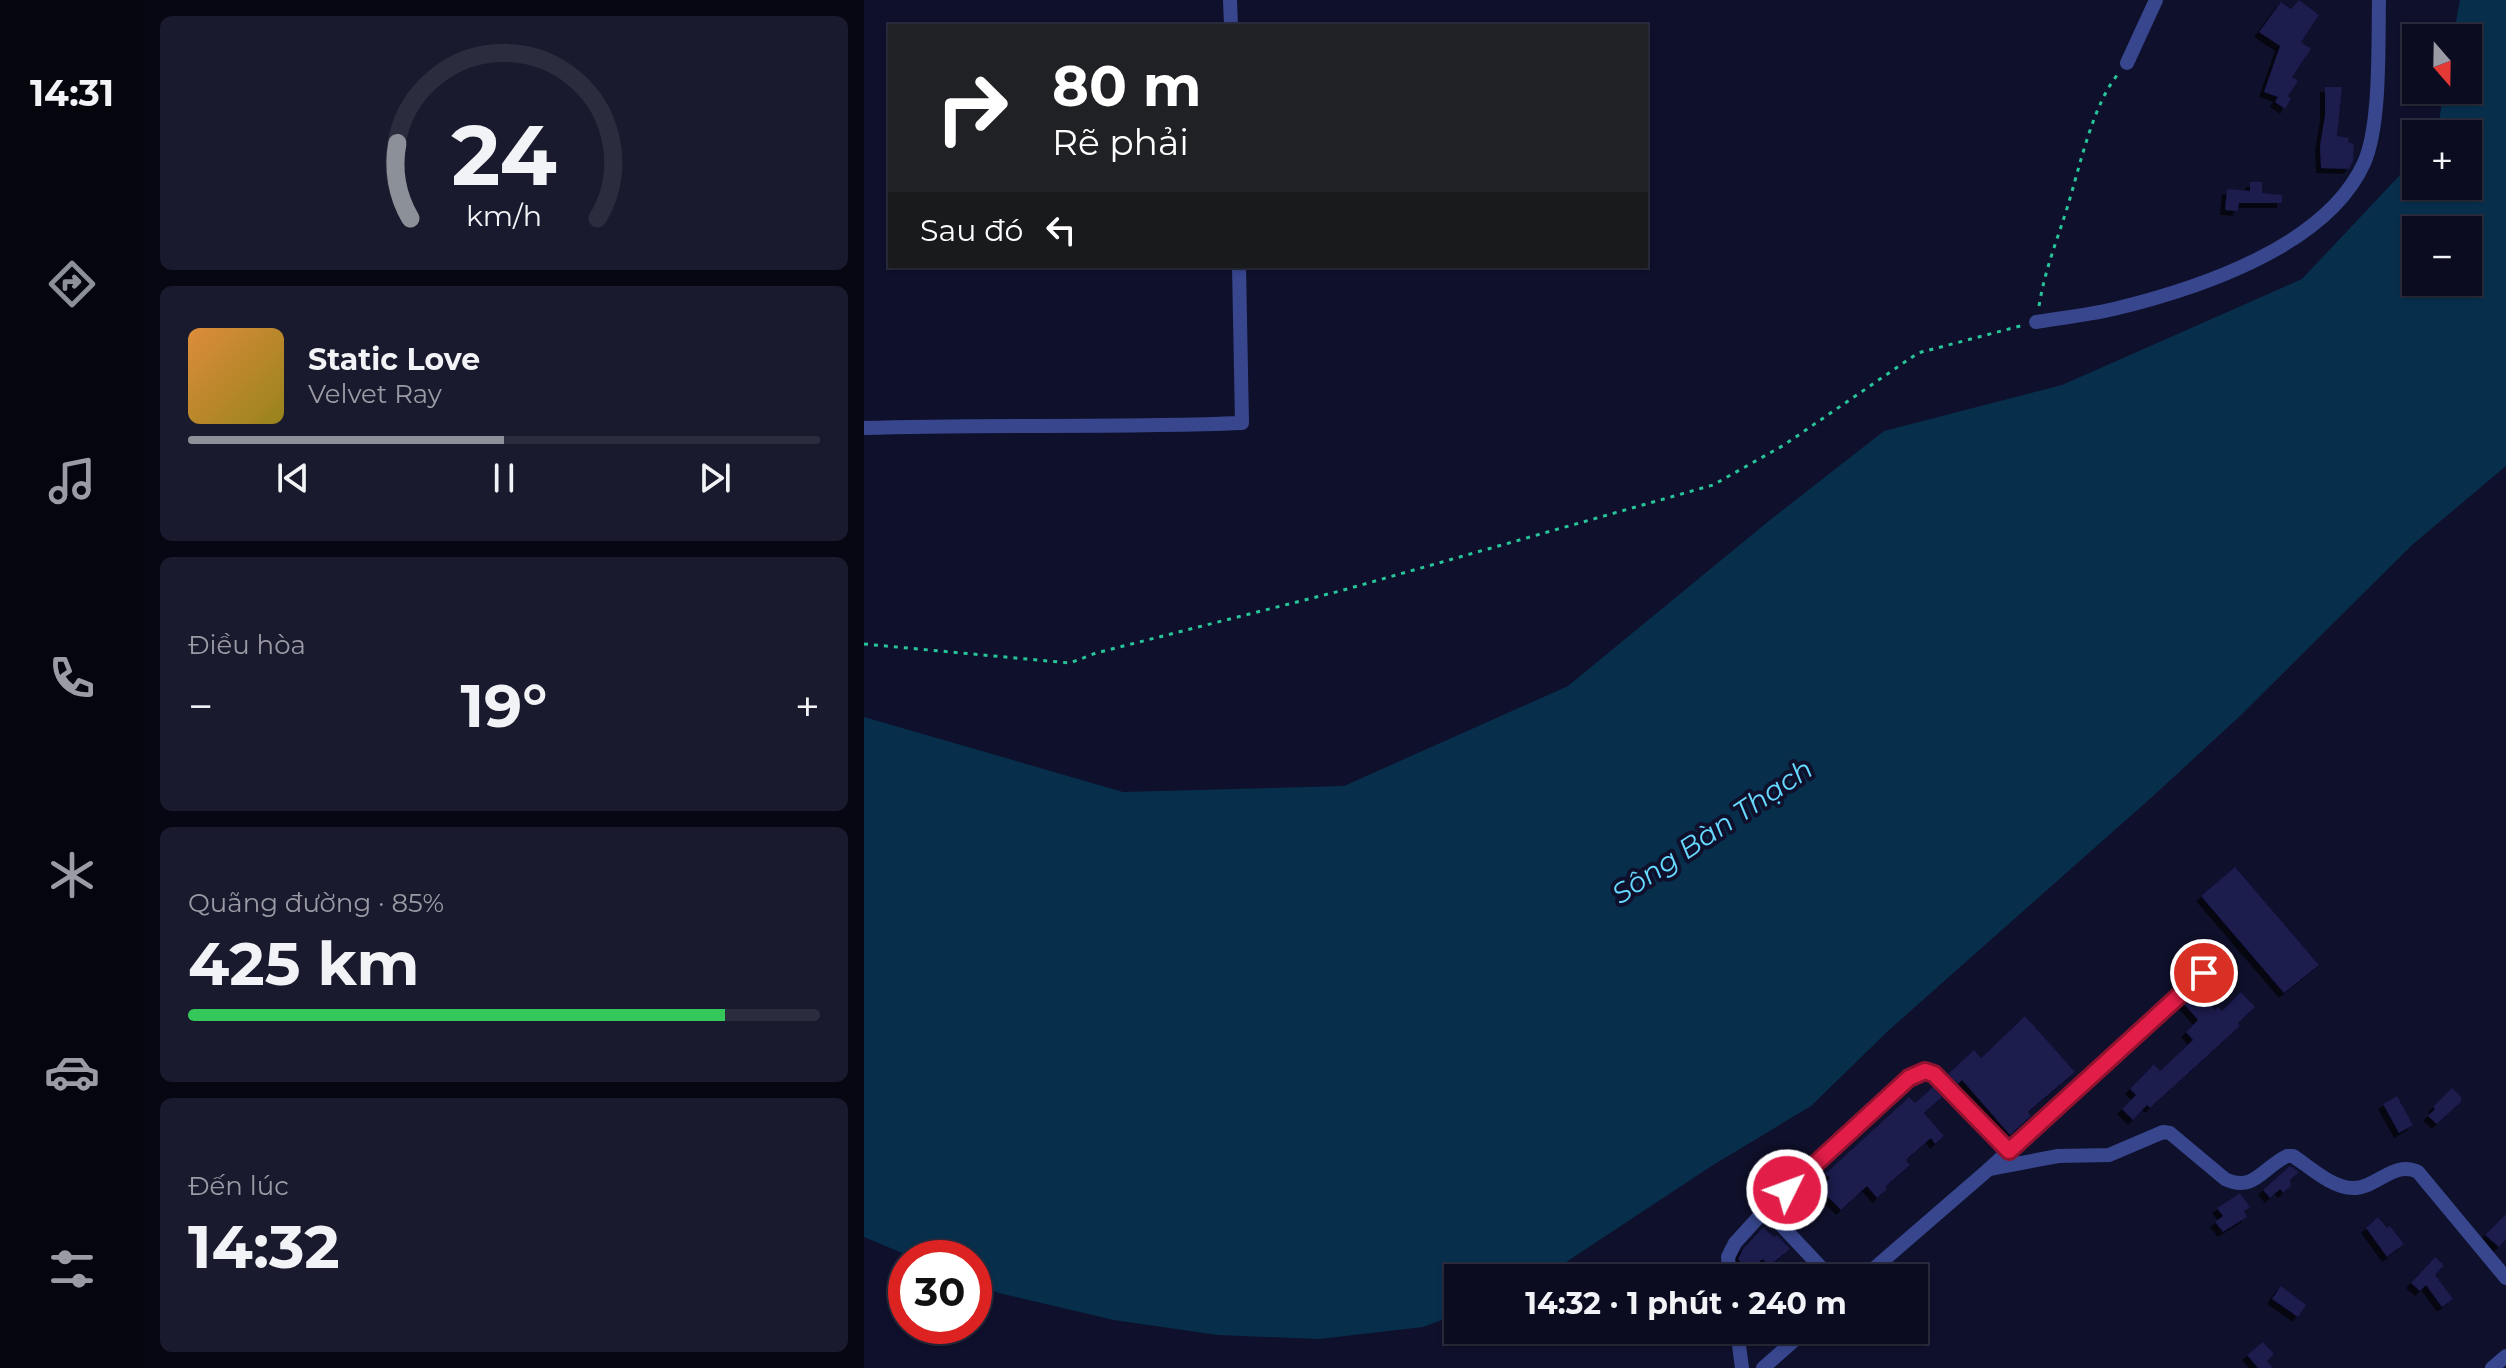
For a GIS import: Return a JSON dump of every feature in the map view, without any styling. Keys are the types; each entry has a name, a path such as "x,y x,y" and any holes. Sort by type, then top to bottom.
{"street":[{"path":"1230,0 1231,24"},
{"path":"2127,63 2156,0"},
{"path":"2036,322 2113,310 2226,275 2290,243 2329,211 2364,163 2370,140 2377,79 2379,0"},
{"path":"864,428 1242,423 1239,268"},
{"path":"1879,1264 1989,1169 2204,973"},
{"path":"1729,1264 1731,1249 1766,1209 1909,1078 1925,1071 1934,1074 2009,1151"},
{"path":"1989,1169 2058,1156 2109,1155 2163,1132 2170,1133 2234,1183 2251,1181 2287,1156 2293,1156 2335,1183 2353,1188 2401,1168 2413,1169 2506,1278"},
{"path":"1766,1209 1818,1264"},
{"path":"1739,1344 1742,1368"},
{"path":"1763,1368 1790,1344"},
{"path":"2492,1368 2506,1356"}],"path":[{"path":"864,644 1070,663 1096,653 1340,591 1713,485 1784,445 1918,353 2036,322 2045,271 2097,113 2111,83 2127,63"}],"water":[{"name":"Sông Bàn Thạch","path":"2460,0 2506,0 2506,466 2412,545 2241,715 1889,1030 1811,1106 1713,1165 1563,1264 1444,1264 1444,1319 1423,1327 1319,1339 1218,1335 1114,1320 992,1290 992,1240 888,1240 888,1247 864,1237 864,717 1123,792 1344,786 1568,686 1884,431 2062,385 2302,279 2402,173 2402,200 2482,200 2482,120 2439,120 2442,104 2482,104 2482,24 2456,24"}],"building":[{"path":"2299,0 2319,15 2301,42 2311,49 2292,77 2298,81 2288,96 2291,99 2285,109 2275,102 2278,97 2264,92 2280,46 2259,32 2281,2 2291,9"},
{"path":"2325,87 2342,87 2337,136 2349,138 2348,142 2354,144 2353,162 2349,169 2321,168"},
{"path":"2250,182 2262,182 2262,193 2282,195 2282,203 2239,203 2238,211 2225,210 2227,189 2250,191"},
{"path":"2235,867 2319,965 2284,993 2201,896"},
{"path":"2199,992 2215,1010 2218,1007 2222,1011 2241,992 2255,1007 2238,1023 2240,1026 2133,1120 2122,1109 2136,1095 2130,1089 2154,1064 2160,1071 2193,1040 2186,1032 2198,1020 2184,1004"},
{"path":"2025,1016 2075,1072 2028,1112 2031,1116 2010,1135 1962,1080 1958,1084 1948,1074 1974,1050 1981,1058"},
{"path":"1933,1087 1942,1097 1924,1113 1944,1136 1935,1144 1931,1138 1906,1160 1910,1165 1877,1198 1867,1186 1841,1210 1828,1197 1818,1206 1809,1196 1830,1178 1825,1174 1909,1097 1915,1103"},
{"path":"2452,1088 2461,1097 2461,1102 2437,1124 2428,1116"},
{"path":"2397,1096 2413,1125 2399,1133 2383,1104"},
{"path":"2290,1166 2299,1172 2290,1180 2291,1186 2283,1193 2280,1189 2270,1198 2263,1190"},
{"path":"2240,1193 2250,1207 2244,1211 2247,1217 2223,1232 2215,1222 2223,1216 2217,1208"},
{"path":"2506,1214 2506,1239 2499,1247 2485,1235"},
{"path":"2378,1217 2387,1228 2390,1226 2404,1244 2387,1257 2366,1228"},
{"path":"1763,1227 1774,1237 1777,1235 1790,1249 1772,1264 1766,1264 1763,1259 1757,1264 1742,1264 1738,1259"},
{"path":"2435,1257 2444,1265 2435,1275 2453,1299 2442,1307 2426,1285 2420,1291 2411,1283"},
{"path":"2281,1286 2306,1305 2298,1317 2272,1299"},
{"path":"2263,1342 2274,1354 2267,1361 2273,1368 2258,1368 2247,1355"}],"route":[{"path":"1787,1190 1909,1078 1925,1071 1934,1074 2009,1151 2204,973"}]}
